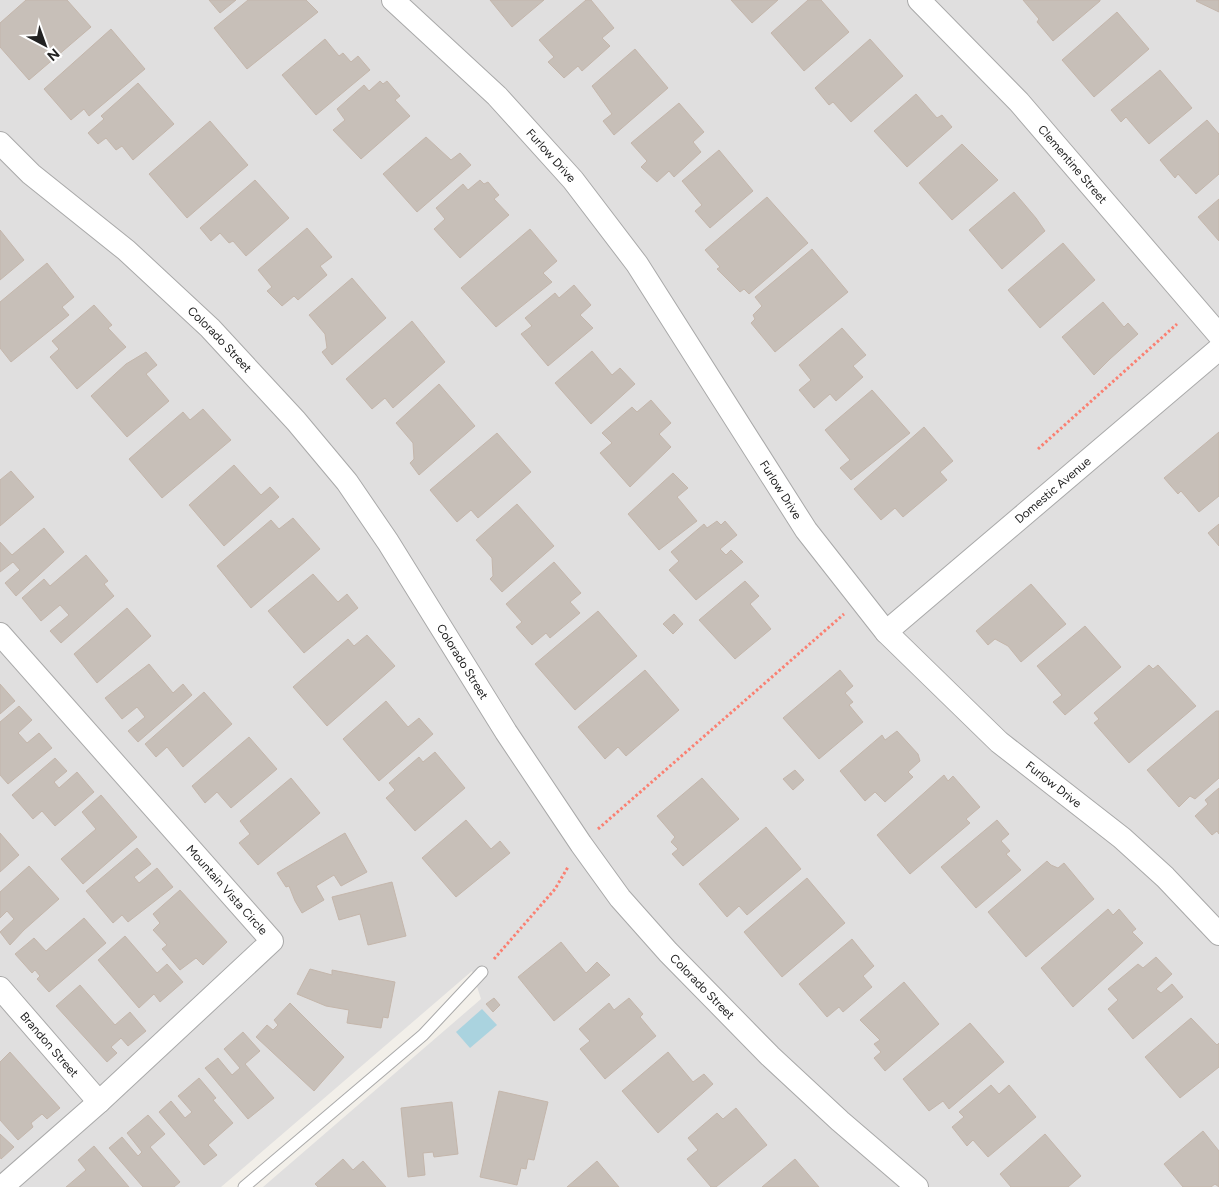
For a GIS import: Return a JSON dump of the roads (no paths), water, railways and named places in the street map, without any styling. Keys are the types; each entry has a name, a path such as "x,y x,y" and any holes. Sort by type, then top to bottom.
{"street":[{"name":"Furlow Drive","path":"393,0 497,96 573,180 637,264 806,530 886,632 999,742 1122,838 1165,877 1219,934"},
{"name":"Clementine Street","path":"919,0 1019,102 1219,335"},
{"name":"Colorado Street","path":"0,143 32,174 126,250 210,328 296,421 347,482 388,542 506,732 581,844 620,898 674,959 803,1088 917,1187"},
{"name":"Domestic Avenue","path":"886,632 1219,349"},
{"name":"Mountain Vista Circle","path":"0,634 272,942 99,1102 2,1187"},
{"name":"Brandon Street","path":"0,988 99,1102"}],"lane":[{"path":"244,1187 423,1035 482,972"}],"water":[{"path":"482,1009 497,1025 470,1048 456,1032"}]}
